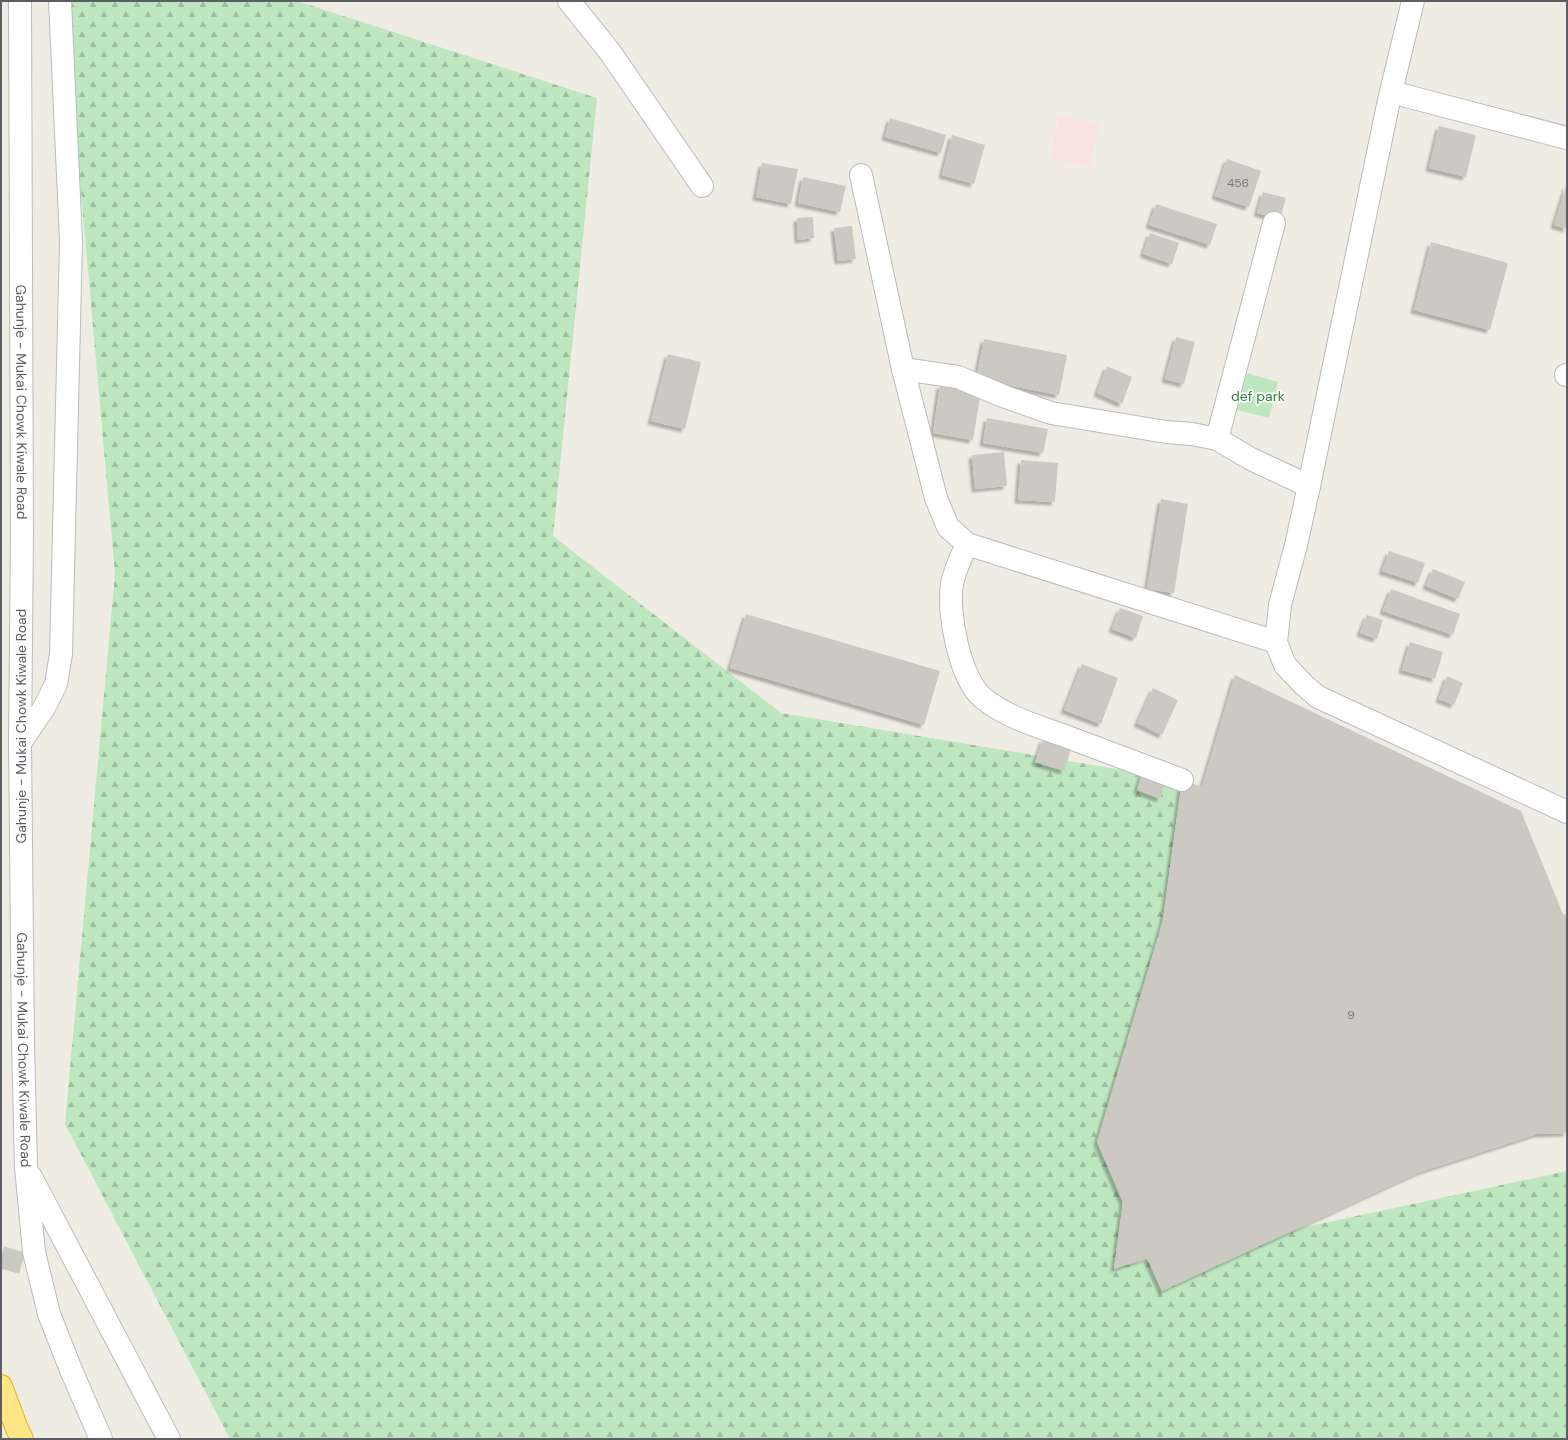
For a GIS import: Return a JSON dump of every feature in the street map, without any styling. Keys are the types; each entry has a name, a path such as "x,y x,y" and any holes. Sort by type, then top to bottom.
{"highway":[{"path":"1,1386 22,1439"}],"street":[{"name":"Gahunje - Mukai Chowk Kiwale Road","path":"20,1 22,542 20,743 22,1042 26,1167 34,1252 49,1314 101,1439"},
{"path":"20,743 44,708 56,684 61,654 71,240 60,1"},
{"path":"569,1 610,52 702,186"},
{"path":"1413,1 1391,92 1309,486 1296,545 1280,605 1276,642 1285,665 1318,697 1567,812"},
{"path":"1391,92 1567,138"},
{"path":"861,175 903,369 936,498 948,527 967,544 1276,642"},
{"path":"1217,439 1274,223"},
{"path":"903,369 958,377 1003,396 1051,413 1217,439 1251,459 1309,486"},
{"path":"967,544 955,569 952,585 951,610 954,633 961,658 971,684 982,698 1009,715 1182,780"},
{"path":"26,1167 169,1439"}],"shaded area":[{"path":"1059,116 1099,124 1090,166 1050,158"}],"green space":[{"path":"64,1 297,1 597,98 553,536 781,713 1182,780 1114,1268 1567,1171 1567,1439 230,1439 65,1124 115,574"},
{"name":"def park","path":"1247,373 1278,382 1269,418 1237,410"}],"building":[{"path":"890,118 946,135 941,153 885,137"},
{"path":"1439,126 1476,135 1466,177 1429,168"},
{"path":"952,135 985,145 974,184 942,175"},
{"path":"1227,159 1261,171 1249,207 1215,196"},
{"path":"762,163 798,169 791,204 756,197"},
{"path":"803,177 846,186 840,212 798,203"},
{"path":"1567,183 1567,229 1554,225"},
{"path":"1263,192 1286,198 1280,219 1257,213"},
{"path":"1156,204 1217,224 1210,245 1149,225"},
{"path":"813,217 814,238 798,240 797,218"},
{"path":"852,226 856,259 838,261 834,228"},
{"path":"1150,233 1179,243 1172,264 1143,254"},
{"path":"1431,242 1508,263 1490,330 1414,310"},
{"path":"1176,337 1195,342 1184,384 1165,379"},
{"path":"984,339 1067,355 1059,395 976,379"},
{"path":"668,354 701,362 685,429 651,421"},
{"path":"1107,366 1132,377 1122,404 1097,393"},
{"path":"940,385 981,391 973,440 933,433"},
{"path":"987,418 1048,429 1043,453 983,443"},
{"path":"1004,452 1007,486 975,489 972,455"},
{"path":"1021,460 1058,463 1055,502 1018,500"},
{"path":"1161,499 1188,504 1174,593 1147,589"},
{"path":"1389,551 1425,563 1418,583 1382,571"},
{"path":"1433,569 1465,582 1458,599 1426,586"},
{"path":"1391,589 1460,614 1453,635 1383,611"},
{"path":"1120,608 1143,616 1136,638 1112,629"},
{"path":"746,614 940,671 924,725 730,668"},
{"path":"1367,615 1383,620 1377,639 1360,633"},
{"path":"1410,642 1443,652 1435,679 1402,670"},
{"path":"1082,664 1118,678 1101,724 1064,710"},
{"path":"1235,675 1521,811 1563,914 1567,915 1567,1133 1537,1134 1420,1172 1162,1291 1147,1258 1114,1269 1123,1202 1097,1142 1163,920 1182,780 1202,787"},
{"path":"1447,676 1463,683 1454,705 1439,699"},
{"path":"1153,688 1178,700 1162,735 1137,723"},
{"path":"1043,739 1071,749 1064,771 1035,762"},
{"path":"1142,773 1166,781 1160,799 1137,790"}],"tunnel":[{"path":"1,1257 38,1268"}]}
